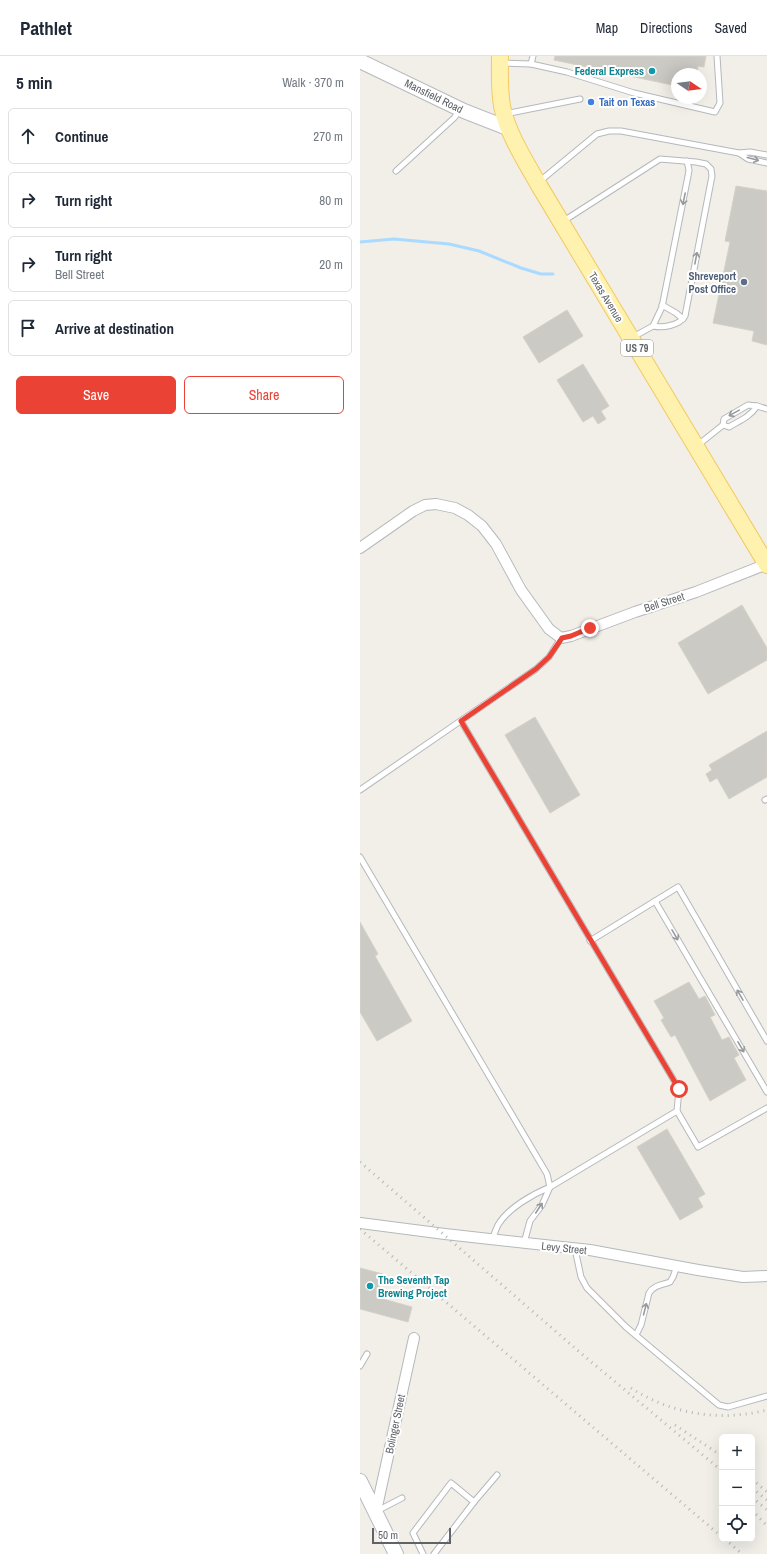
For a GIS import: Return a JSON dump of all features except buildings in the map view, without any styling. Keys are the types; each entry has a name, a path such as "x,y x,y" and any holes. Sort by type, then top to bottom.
{"main road":[{"name":"US 79","path":"500,59 500,90 507,122"},
{"name":"Mansfield Road","path":"360,61 461,109 507,122"},
{"name":"Texas Avenue","path":"507,122 538,182 562,223 767,565"},
{"path":"360,1480 396,1554"}],"street":[{"path":"360,548 413,511 425,505 436,504 454,508 468,515 482,526 496,544 521,590 549,629 562,638"},
{"name":"Bell Street","path":"562,638 696,592 767,565"},
{"name":"Levy Street","path":"360,1223 575,1249 743,1277 767,1276"},
{"name":"Bolinger Street","path":"376,1511 414,1338"}],"lane":[{"path":"531,64 533,56"},
{"path":"500,59 567,72 634,93 715,112 720,103 717,56"},
{"path":"507,122 580,99"},
{"path":"396,171 454,118 461,109"},
{"path":"538,182 597,134 609,131 621,131 739,153 750,152 767,155"},
{"path":"739,153 748,159 767,163"},
{"path":"562,223 660,159 706,164 711,169 712,176 683,319 680,322 660,327 652,326"},
{"path":"631,338 652,326 662,305 688,176 689,170 687,161"},
{"path":"662,305 683,319"},
{"path":"695,447 723,425 724,419 748,405 767,409"},
{"path":"723,425 729,427 752,413 757,406"},
{"path":"360,790 536,669 549,657 562,638"},
{"path":"461,721 679,1089 677,1111 698,1147 767,1108"},
{"path":"360,857 547,1174 550,1187 542,1205 530,1221 524,1243"},
{"path":"590,941 678,887 767,1041"},
{"path":"655,901 767,1092"},
{"path":"492,1240 498,1224 506,1214 534,1194 550,1187 677,1111"},
{"path":"575,1249 581,1278 587,1288 636,1335 719,1405 728,1407 767,1396"},
{"path":"636,1335 641,1325 649,1293 652,1288 670,1282 677,1266"},
{"path":"360,1366 367,1354"},
{"path":"434,1554 497,1475"},
{"path":"423,1554 413,1533 451,1484 474,1502"},
{"path":"376,1511 402,1498"}],"waterway":[{"path":"360,242 394,239 449,244 479,251 521,268 541,274 553,274"}],"railway":[{"path":"360,1162 583,1355 721,1470"},
{"path":"360,1229 719,1534"},
{"path":"631,1388 646,1397 663,1404 679,1410 696,1413 732,1415 749,1414 767,1410"},
{"path":"675,1425 719,1454"},
{"path":"755,1482 767,1492"},
{"path":"755,1490 767,1500"},
{"path":"755,1500 767,1510"},
{"path":"755,1513 767,1526"},
{"path":"728,1542 742,1554"}],"place":[{"name":"Federal Express","path":"652,71"},
{"name":"Tait on Texas","path":"591,102"},
{"name":"Shreveport Post Office","path":"744,282"},
{"name":"The Seventh Tap Brewing Project","path":"370,1286"}],"route":[{"path":"590,628 566,638 562,638 549,657 536,669 461,721 679,1089"}]}
